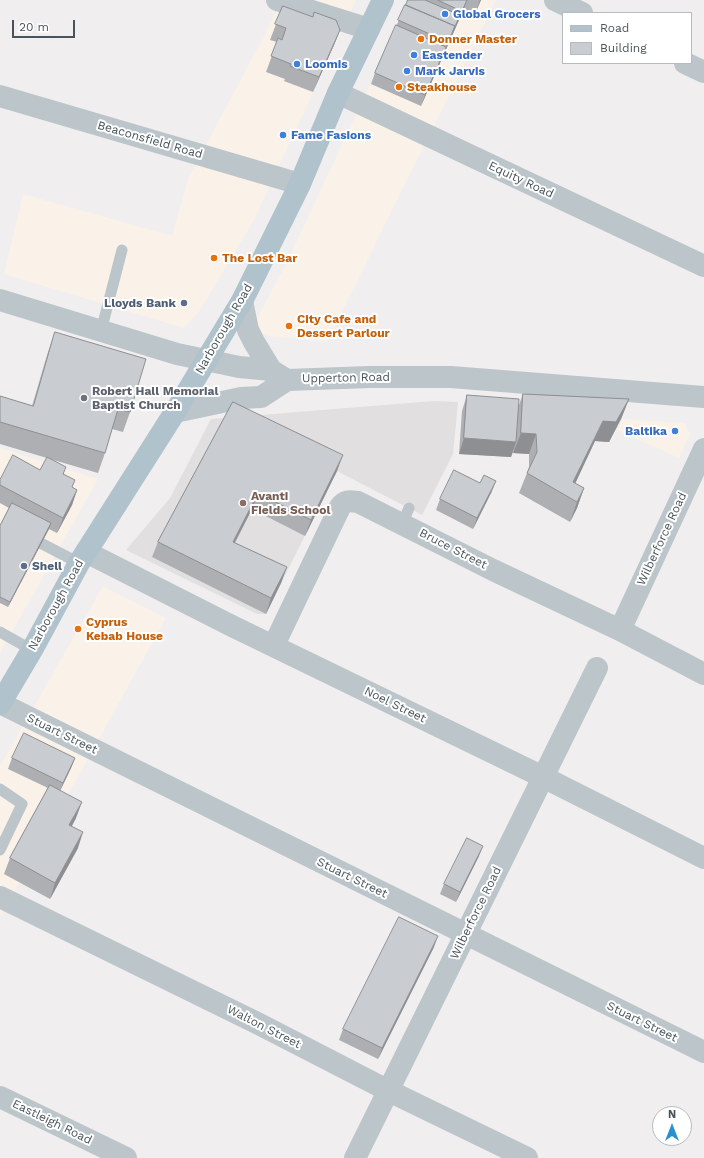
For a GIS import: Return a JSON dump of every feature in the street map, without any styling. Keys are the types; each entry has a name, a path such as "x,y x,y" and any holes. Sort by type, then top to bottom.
{"main road":[{"name":"Narborough Road","path":"0,703 32,650 82,558 176,412 242,301 300,184 338,93 383,0"}],"street":[{"path":"276,0 369,29"},
{"path":"555,0 580,12"},
{"path":"687,64 704,72"},
{"name":"Equity Road","path":"338,93 704,266"},
{"name":"Beaconsfield Road","path":"0,96 300,184"},
{"name":"Upperton Road","path":"0,300 177,354 279,375 451,377 704,397"},
{"path":"176,412 241,398 261,397 279,375 254,342 248,330 242,301"},
{"name":"Wilberforce Road","path":"620,630 704,449"},
{"name":"Bruce Street","path":"274,645 337,514 344,502 349,501 358,502 406,516 493,570 620,630 704,674"},
{"name":"Noel Street","path":"82,558 274,645 704,858"},
{"name":"Wilberforce Road","path":"355,1158 597,668"},
{"name":"Stuart Street","path":"0,703 704,1052"},
{"name":"Walton Street","path":"0,896 389,1091 527,1158"},
{"name":"Eastleigh Road","path":"0,1097 126,1158"}],"lane":[{"path":"101,331 122,250"},
{"path":"23,543 27,536 82,558"},
{"path":"0,632 32,650"},
{"path":"0,789 22,804 0,850"}],"shaded area":[{"path":"283,0 356,0 254,220 200,310 184,328 4,274 23,194 172,236 188,179"},
{"path":"410,0 496,0 327,342 268,336 258,332 255,322 285,266"},
{"name":"Avanti Fields School","path":"434,401 458,402 453,454 422,515 337,471 266,614 257,614 126,550 170,498 211,419"},
{"path":"622,419 685,423 690,434 679,458 617,430"},
{"name":"Shell","path":"0,448 98,479 0,653"},
{"path":"103,586 166,618 0,917 0,766"}],"building":[{"path":"408,0 425,0 460,15 453,31 455,26 406,5"},
{"path":"438,0 467,0 462,11"},
{"path":"405,5 455,26 448,42 398,20"},
{"name":"Loomis","path":"283,6 313,17 314,12 336,20 340,30 319,77 290,66 291,64 271,56 278,38 282,40 286,28 275,24"},
{"path":"396,25 446,47 425,95 375,73"},
{"name":"Robert Hall Memorial Baptist Church","path":"55,332 146,359 130,412 118,409 105,453 0,422 0,396 33,406"},
{"path":"523,394 629,399 616,422 603,421 573,482 584,488 577,502 527,473 537,452 536,434 521,433"},
{"path":"467,395 519,399 516,442 464,438"},
{"path":"233,402 343,455 311,520 258,493 233,542 287,567 271,598 158,542"},
{"path":"13,455 40,470 47,457 66,467 63,474 75,480 72,487 77,490 63,518 0,485 0,480"},
{"path":"454,470 480,483 484,475 496,481 477,518 440,499"},
{"path":"12,503 51,523 10,602 0,597 0,526"},
{"path":"24,733 75,758 63,783 12,758"},
{"path":"50,785 82,802 69,825 83,832 55,883 10,858"},
{"path":"467,838 483,846 460,892 444,884"},
{"path":"399,917 438,936 382,1048 343,1029"}],"place":[{"name":"Global Grocers","path":"445,14"},
{"name":"Donner Master","path":"421,39"},
{"name":"Eastender","path":"414,55"},
{"name":"Loomis","path":"297,64"},
{"name":"Mark Jarvis","path":"407,71"},
{"name":"Steakhouse","path":"399,87"},
{"name":"Fame Fasions","path":"283,135"},
{"name":"The Lost Bar","path":"214,258"},
{"name":"Lloyds Bank","path":"184,303"},
{"name":"City Cafe and Dessert Parlour","path":"289,326"},
{"name":"Robert Hall Memorial Baptist Church","path":"84,398"},
{"name":"Baltika","path":"675,431"},
{"name":"Avanti Fields School","path":"243,503"},
{"name":"Shell","path":"24,566"},
{"name":"Cyprus Kebab House","path":"78,629"}]}
